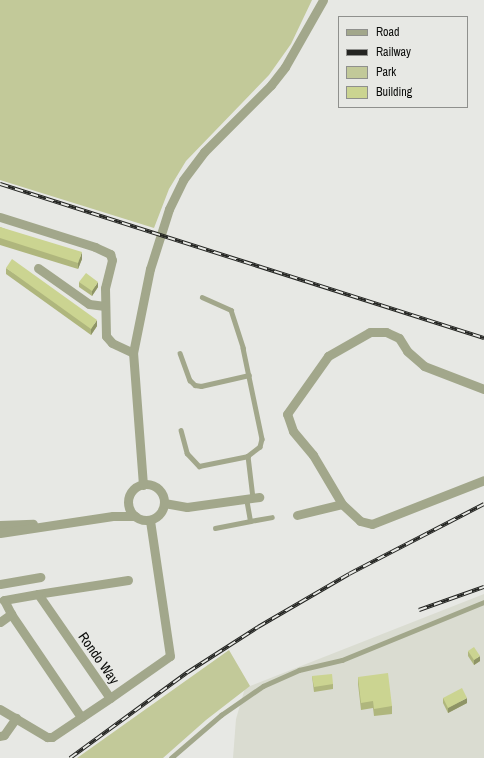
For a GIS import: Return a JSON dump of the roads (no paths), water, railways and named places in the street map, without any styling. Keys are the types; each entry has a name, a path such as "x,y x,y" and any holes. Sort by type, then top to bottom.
{"street":[{"path":"143,485 133,354 150,269 177,192 204,152 271,85 285,67 323,0"},
{"path":"0,217 107,251 112,260 105,288 107,340 133,354"},
{"path":"38,268 89,304 105,306"},
{"path":"484,389 424,366 407,351 399,338 386,332 370,332 328,356 289,409 288,420 342,504 360,521 372,524 484,480"},
{"path":"0,533 113,516 135,516 150,520 158,516 164,503 160,490 152,485 143,485 131,492 129,503 135,516"},
{"path":"164,503 187,508 253,498"},
{"path":"113,516 129,503"},
{"path":"297,515 342,504"},
{"name":"Rondo Way","path":"38,594 110,698 170,656 150,520"},
{"path":"0,525 13,523 48,526"},
{"path":"0,539 48,526"},
{"path":"40,577 1,584 4,600 10,614 82,717"},
{"path":"4,600 128,580"},
{"path":"0,622 10,614"},
{"path":"0,708 47,737 55,736 110,698"},
{"path":"0,736 4,735 16,718"}],"lane":[{"path":"181,430 187,453 199,466 248,456 260,447 262,439 234,313 224,305 202,297"},
{"path":"180,352 190,380 195,385 201,386 249,376"},
{"path":"248,456 253,498 250,521"},
{"path":"215,528 272,517"},
{"path":"171,758 221,715 263,686 300,670 342,660 484,602"}],"railway":[{"path":"0,184 484,338"},
{"path":"70,758 188,672 258,627 349,574 484,504"},
{"path":"419,610 484,587"}]}
